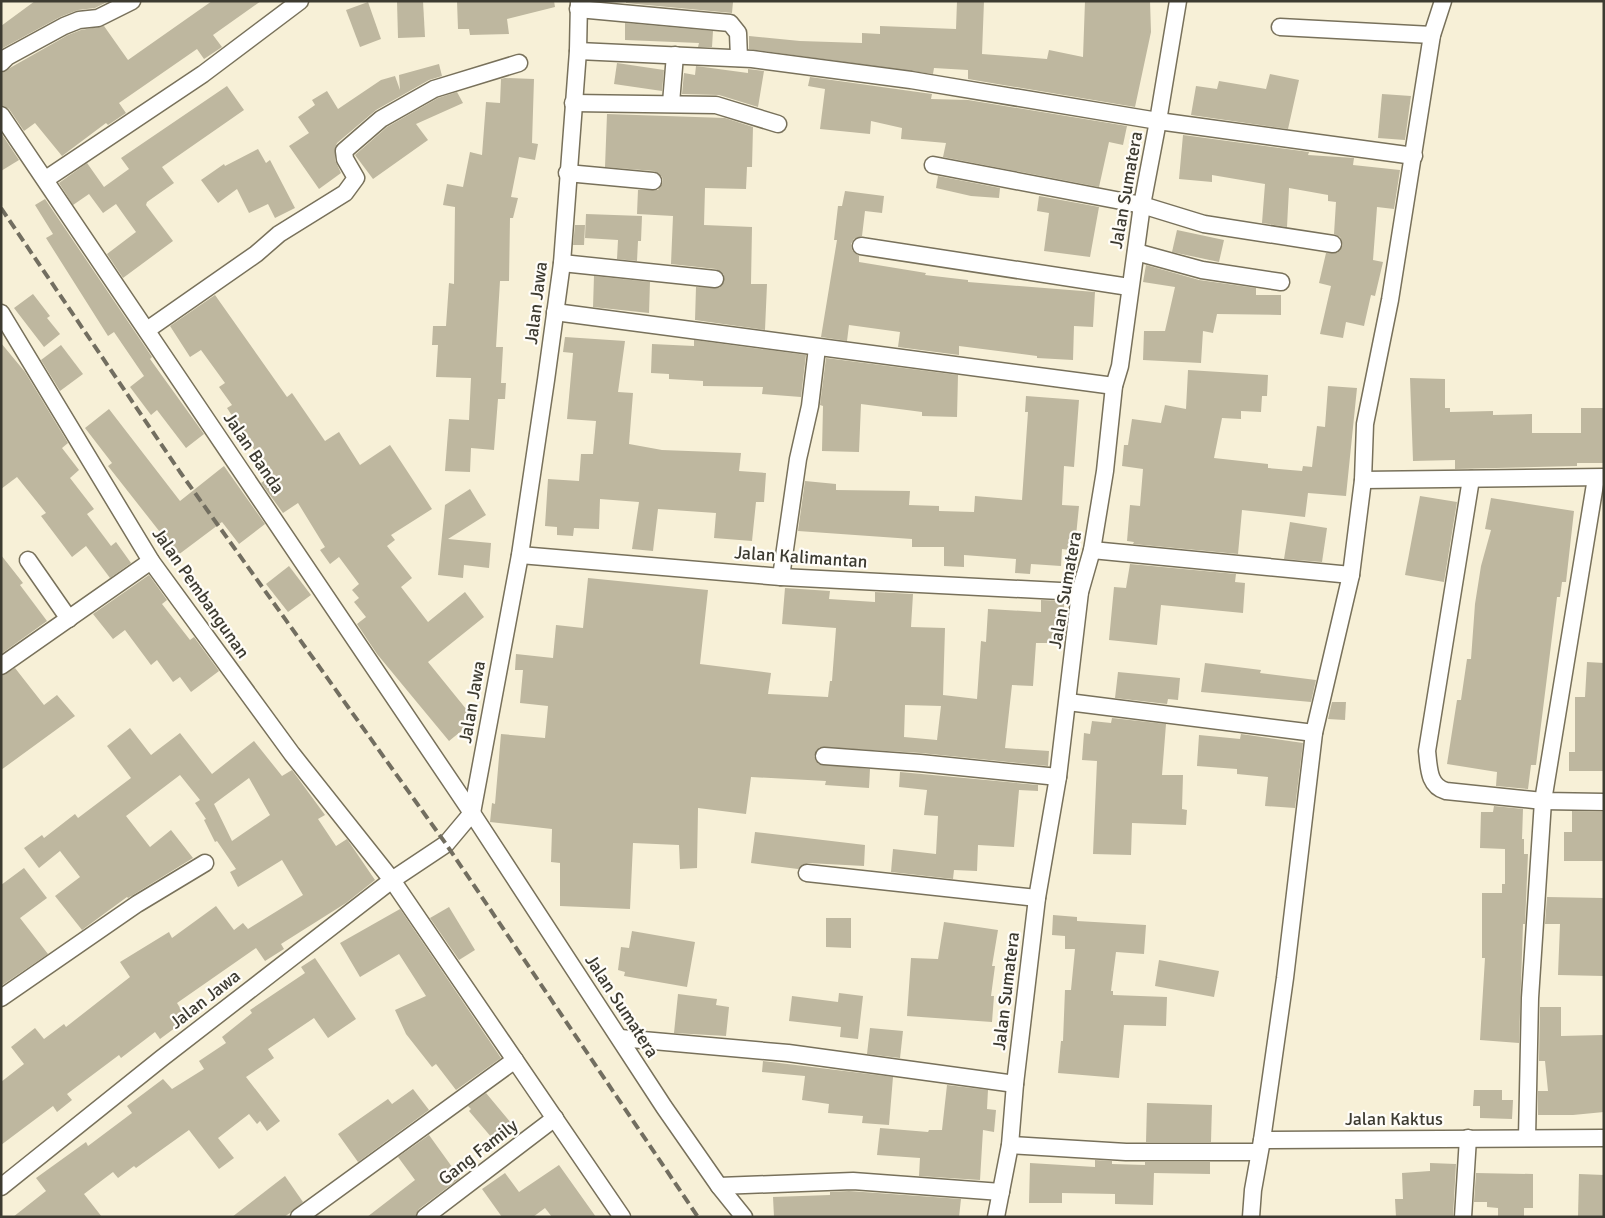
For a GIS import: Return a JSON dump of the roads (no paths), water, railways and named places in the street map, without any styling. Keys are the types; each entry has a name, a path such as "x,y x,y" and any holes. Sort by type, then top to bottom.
{"street":[{"path":"1,63 7,57 64,26 78,20 98,18 132,1"},
{"path":"46,179 203,74 300,1"},
{"name":"Jalan Sumatera","path":"996,1217 1010,1145 1015,1084 1037,898 1058,777 1080,592 1092,550 1105,471 1114,386 1120,366 1129,287 1178,1"},
{"path":"1251,1217 1285,978 1314,733 1351,575 1363,480 1365,424 1390,300 1432,35 1443,1"},
{"path":"578,5 730,23 738,33 739,58"},
{"name":"Jalan Jawa","path":"1,1187 162,1058 392,880 446,844 472,813 520,555 562,262 572,103 578,51 578,5"},
{"path":"1280,27 1432,35"},
{"path":"578,51 739,58 911,80 1158,121 1414,156"},
{"path":"671,103 675,55"},
{"path":"147,330 256,254 279,234 345,193 356,178 345,159 344,152 381,119 434,89 518,63"},
{"path":"572,103 716,105 778,124"},
{"name":"Jalan Banda","path":"1,115 46,179 472,813"},
{"path":"933,165 1142,205 1204,224 1333,244"},
{"path":"567,173 653,181"},
{"path":"861,246 1129,287"},
{"path":"1136,252 1202,270 1281,282"},
{"path":"562,262 715,279"},
{"path":"554,312 1114,386"},
{"name":"Jalan Pembangunan","path":"1,313 151,561 292,754 392,880 622,1217"},
{"path":"781,576 798,459 810,406 817,348"},
{"path":"1363,480 1600,477 1543,801 1530,998 1527,1138"},
{"path":"1470,479 1427,751 1429,772 1435,785 1446,791 1543,801 1604,802"},
{"path":"1092,550 1351,575"},
{"name":"Jalan Kalimantan","path":"520,555 781,576 1080,592"},
{"path":"28,560 69,619"},
{"path":"1,666 151,561"},
{"path":"1068,702 1314,733"},
{"path":"824,756 920,763 1058,777"},
{"name":"Jalan Sumatera","path":"472,813 664,1107 719,1186 744,1217"},
{"path":"1,998 137,904 205,863"},
{"path":"807,873 1037,898"},
{"path":"620,1038 788,1053 1015,1084"},
{"path":"299,1217 515,1060"},
{"name":"Gang Family","path":"425,1217 555,1118"},
{"path":"1463,1217 1468,1138"},
{"name":"Jalan Kaktus","path":"1010,1145 1126,1152 1468,1138 1604,1138"},
{"path":"719,1186 853,1181 1000,1192"}],"railway":[{"path":"1,208 180,472 446,844 698,1217"}]}
